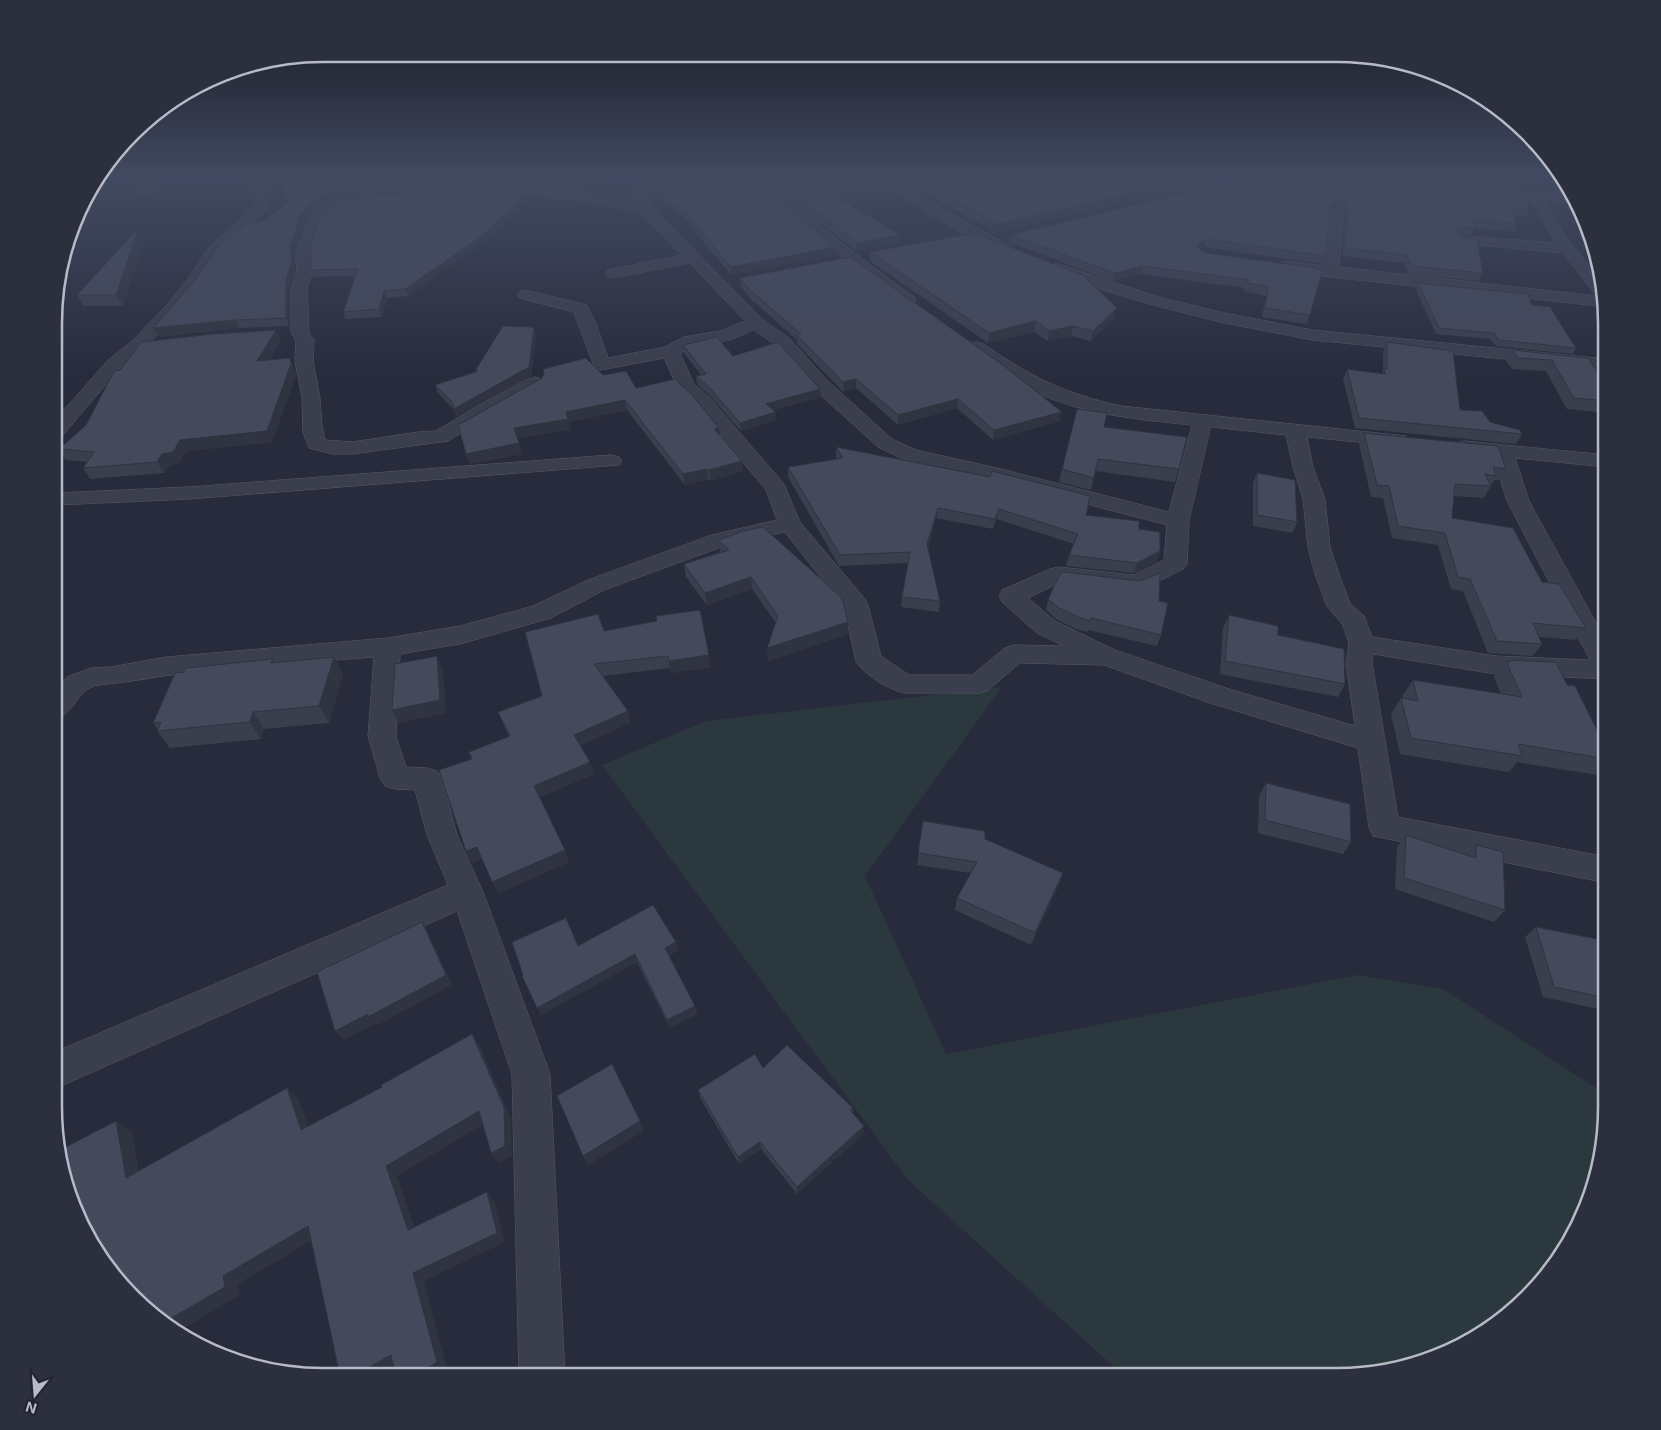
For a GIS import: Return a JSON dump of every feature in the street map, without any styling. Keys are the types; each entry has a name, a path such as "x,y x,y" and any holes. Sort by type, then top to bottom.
{"street":[{"path":"62,424 114,364 137,346 193,283 213,252 223,243"},
{"path":"305,465 311,431 311,400 302,349 305,340 292,333 299,288 305,270 303,256 307,243"},
{"path":"678,243 756,322 783,342 821,385 885,443 910,455 1001,475 1178,521"},
{"path":"833,243 922,310"},
{"path":"993,243 1024,256"},
{"path":"1331,272 1334,243"},
{"path":"1494,243 1569,249"},
{"path":"1563,243 1595,282"},
{"path":"833,262 871,254"},
{"path":"613,272 693,258"},
{"path":"1042,264 1095,283 1152,300 1220,317 1312,335 1598,363"},
{"path":"1269,264 1597,301"},
{"path":"719,284 738,280"},
{"path":"525,295 581,309 588,324 601,365 670,351 690,341 724,336 756,322"},
{"path":"960,336 1027,381 1077,402 1121,412 1413,442"},
{"path":"137,346 164,343"},
{"path":"670,351 686,387 702,401 776,489 790,524 856,605 869,660 904,684 978,684 1014,654 1106,656"},
{"path":"305,465 333,448 352,448 418,438 441,437 488,408 536,382"},
{"path":"1203,420 1178,521 1175,564 1137,583 1058,574 1011,596 1046,627 1106,656 1220,696 1371,740"},
{"path":"1295,429 1303,467 1314,499 1319,547 1327,574 1340,606 1355,622 1362,644 1359,663 1384,827 1598,868"},
{"path":"1443,445 1598,460"},
{"path":"1502,451 1518,501 1598,651"},
{"path":"62,500 189,493 305,465 612,461"},
{"path":"62,701 76,684 91,677 111,676 166,666 388,647 460,635 542,612 596,585 710,543 790,524"},
{"path":"1362,644 1496,665 1598,668"},
{"path":"388,647 382,736 395,778 427,779 442,836 467,892 532,1074 542,1368"},
{"path":"62,1068 467,892"}],"shaded area":[{"path":"1002,687 865,876 946,1054 1358,975 1443,989 1598,1089 1598,1124 1590,1174 1572,1222 1555,1252 1534,1279 1510,1303 1483,1324 1453,1341 1405,1359 1372,1365 1338,1368 1115,1368 908,1180 602,765 706,721"}],"building":[{"path":"125,243 133,243 116,295 77,295"},
{"path":"223,243 291,243 290,247 292,262 286,280 286,318 235,320 153,328 196,279 217,248"},
{"path":"312,243 472,243 405,289 384,291 379,309 343,312 358,269 310,270 312,263 310,249"},
{"path":"710,243 831,243 836,247 731,267"},
{"path":"921,243 999,243 1090,278 1087,279 1117,308 1093,331 1073,326 1049,331 1036,321 989,333 870,252"},
{"path":"1031,243 1200,243 1197,245 1200,250 1206,253 1323,269 1310,315 1265,308 1268,287 1247,283 1249,280 1143,266 1114,273"},
{"path":"1232,243 1327,243 1325,256"},
{"path":"1345,243 1478,243 1483,273 1412,266 1407,255 1345,248"},
{"path":"850,257 1003,365 1062,412 994,430 958,399 898,415 856,379 843,382 797,335 801,334 750,290 740,278"},
{"path":"1418,283 1528,294 1532,305 1550,307 1576,348 1499,340 1494,333 1439,328"},
{"path":"503,326 534,327 529,367 454,409 452,402 435,385 478,371 476,369"},
{"path":"276,330 257,361 290,358 291,364 267,431 180,440 173,452 162,454 157,462 83,468 94,452 62,449 62,446 86,425 114,371 120,370 141,342 213,334"},
{"path":"717,337 733,356 778,342 820,389 766,404 776,412 740,423 710,388 696,376 706,374 683,345"},
{"path":"1387,342 1453,351 1460,410 1482,411 1490,422 1520,430 1522,434 1359,418 1347,369 1385,374 1384,368 1387,369"},
{"path":"1512,350 1588,358 1598,373 1598,400 1574,398 1552,360 1518,358"},
{"path":"586,358 603,375 626,371 636,388 675,379 693,396 719,428 714,429 742,461 709,470 683,474 625,400 566,412 568,419 514,428 519,443 466,454 458,425 542,378 543,369"},
{"path":"1077,409 1107,413 1104,427 1187,437 1179,469 1098,459 1094,478 1062,469"},
{"path":"1364,433 1498,446 1506,469 1493,467 1496,476 1485,474 1491,486 1455,484 1452,518 1513,528 1542,582 1559,584 1586,628 1533,623 1542,644 1497,641 1470,579 1458,577 1445,533 1398,526 1389,486 1377,485"},
{"path":"836,447 990,477 992,471 1090,496 1086,515 1139,521 1139,529 1160,532 1160,551 1137,563 1069,555 1078,534 999,509 995,519 938,508 927,544 940,601 902,597 910,552 840,555 788,467 843,458"},
{"path":"1257,473 1295,480 1297,522 1257,515"},
{"path":"763,527 842,598 848,622 767,648 778,616 751,577 705,593 684,564 729,550 719,540 743,531"},
{"path":"1064,572 1140,581 1160,573 1159,601 1168,603 1161,635 1091,618 1090,621 1059,608 1048,599 1060,574"},
{"path":"700,610 709,655 669,661 668,656 594,664 628,711 574,735 590,762 534,786 565,850 492,882 477,847 466,851 439,770 472,759 469,752 510,736 498,712 542,696 525,632 598,614 604,631 657,621 656,616"},
{"path":"1229,615 1278,626 1278,635 1344,649 1345,684 1225,661"},
{"path":"437,656 440,700 392,710 395,664"},
{"path":"334,657 319,706 253,712 250,722 157,731 161,722 153,723 175,673 184,672 186,668 273,659 271,663"},
{"path":"1509,660 1556,662 1567,685 1575,686 1598,732 1598,757 1518,744 1522,756 1411,738 1401,698 1418,701 1413,680 1522,697 1506,661 1510,662"},
{"path":"1266,783 1350,804 1351,842 1265,820"},
{"path":"923,821 985,831 985,839 1063,873 1035,933 957,898 977,862 918,853"},
{"path":"1406,835 1476,858 1476,845 1503,852 1505,910 1404,878"},
{"path":"653,905 676,942 665,948 695,1006 667,1020 635,954 537,1008 522,976 512,942 566,918 578,946"},
{"path":"422,922 446,975 368,1017 368,1014 335,1031 317,972"},
{"path":"1536,927 1598,939 1598,996 1554,987"},
{"path":"472,1034 504,1107 505,1146 491,1153 479,1111 386,1166 408,1230 487,1192 497,1233 413,1273 437,1362 427,1368 394,1368 391,1355 368,1368 338,1368 308,1226 223,1276 225,1287 171,1318 151,1303 127,1279 106,1252 89,1222 76,1190 66,1147 116,1121 126,1178 287,1088 301,1130 382,1087 381,1085"},
{"path":"787,1045 853,1108 850,1110 864,1126 797,1187 760,1142 738,1157 698,1090 755,1054 763,1068"},
{"path":"612,1064 640,1121 583,1156 557,1096"}]}
